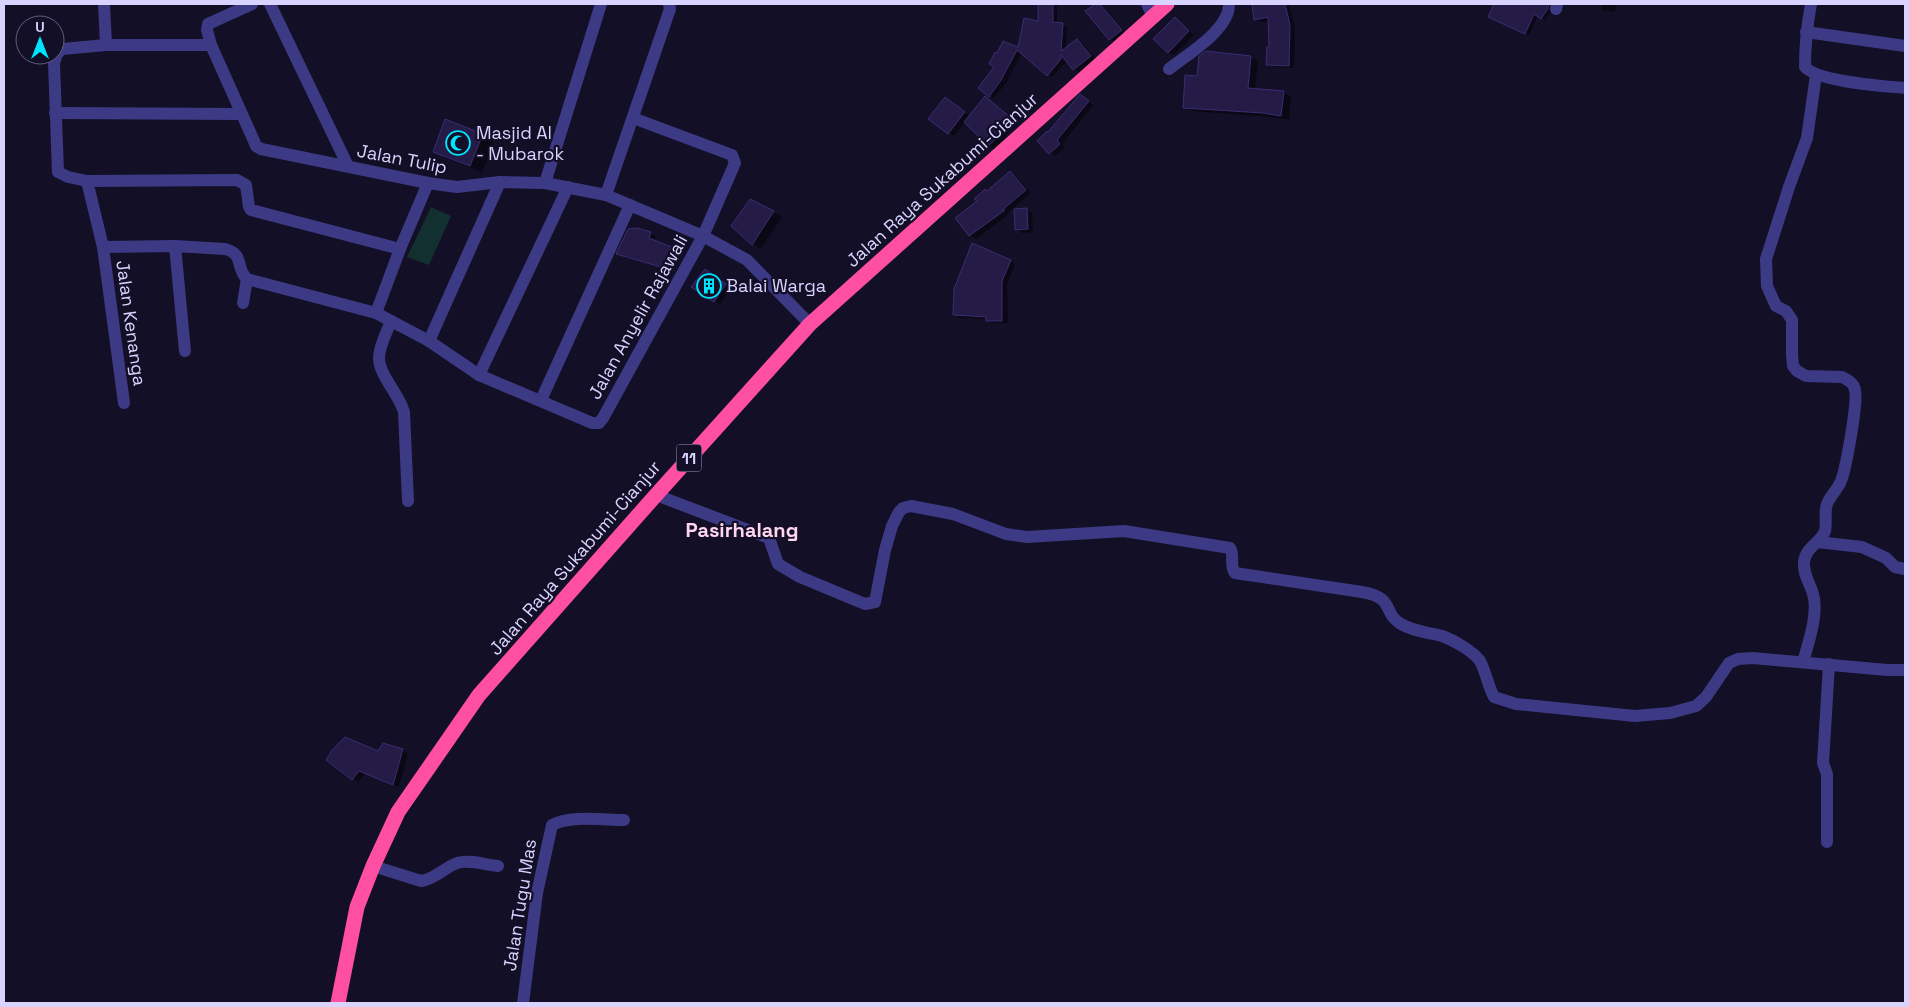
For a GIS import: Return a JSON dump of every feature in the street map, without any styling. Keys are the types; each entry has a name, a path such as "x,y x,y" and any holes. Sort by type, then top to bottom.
{"highway":[{"name":"Jalan Raya Sukabumi-Cianjur","path":"338,1003 357,907 373,866 398,812 479,695 810,324 1150,10 1168,4"}],"street":[{"path":"104,4 106,46"},
{"path":"252,4 208,24 207,30 211,46 106,46 62,49 57,54 54,63 58,172 68,178 87,181 238,180 246,184 251,210 400,249"},
{"path":"270,4 348,166"},
{"path":"545,183 601,4"},
{"path":"606,195 670,10 669,4"},
{"path":"1170,69 1220,28 1227,17 1229,4"},
{"path":"1812,4 1806,32 1805,67 1816,75 1867,84 1905,88"},
{"path":"1806,32 1905,46"},
{"name":"Jalan Tulip","path":"211,46 256,146 261,149 457,188 500,182 545,183 606,195 703,236 747,260 810,324"},
{"path":"1804,662 1815,605 1814,594 1804,576 1804,560 1810,548 1817,542 1825,530 1827,504 1842,480 1853,422 1855,390 1852,383 1842,378 1806,376 1797,371 1793,366 1792,320 1786,312 1776,306 1771,298 1767,286 1766,259 1807,138 1816,75"},
{"path":"55,113 241,114"},
{"path":"633,118 732,155 734,158 735,163 703,236"},
{"path":"87,181 103,247 175,246 232,251 238,257 242,274 247,279 243,303"},
{"path":"429,341 500,182"},
{"path":"376,313 428,183"},
{"path":"479,375 568,187"},
{"path":"541,400 630,205"},
{"name":"Jalan Anyelir Rajawali","path":"247,279 376,313 429,341 479,375 592,422 599,423 703,236"},
{"path":"175,246 185,351"},
{"name":"Jalan Kenanga","path":"103,247 124,402"},
{"path":"391,321 381,349 380,365 401,401 404,412 408,501"},
{"path":"656,495 769,538 778,564 800,577 866,604 875,602 885,550 895,518 903,508 911,506 953,514 976,521 1006,534 1027,537 1124,531 1230,548 1232,550 1232,569 1235,572 1362,592 1380,597 1386,602 1399,623 1419,632 1448,638 1473,654 1481,663 1494,697 1516,704 1635,716 1670,713 1696,706 1706,698 1728,663 1738,659 1753,658 1905,670"},
{"path":"1817,542 1862,547 1886,558 1894,567 1905,569"},
{"path":"1827,842 1827,774 1824,763 1829,664"},
{"name":"Jalan Tugu Mas","path":"523,1003 534,912 552,825 558,822 573,820 624,820"},
{"path":"373,866 421,881 428,880 457,863 465,862 498,866"}],"green space":[{"path":"431,207 451,216 429,265 407,257"}],"building":[{"path":"1038,4 1053,4 1053,22 1063,23 1061,51 1077,39 1091,56 1073,70 1061,55 1061,59 1047,76 1017,50 1001,80 989,97 978,88 994,67 989,64 995,52 997,53 1003,41 1018,47 1024,18 1038,21"},
{"path":"1095,4 1100,4 1122,30 1109,40 1085,11"},
{"path":"1252,4 1285,4 1290,25 1289,66 1266,65 1267,47 1269,47 1268,17 1254,20"},
{"path":"1494,4 1549,4 1541,19 1534,14 1525,34 1488,17"},
{"path":"1175,17 1189,31 1168,53 1153,39"},
{"path":"1206,51 1251,56 1248,88 1284,91 1281,116 1263,113 1183,108 1185,75 1197,76 1199,56"},
{"path":"1080,94 1089,101 1057,140 1060,144 1049,154 1037,141 1048,132"},
{"path":"985,96 1011,118 1000,132 1001,134 988,146 964,122"},
{"path":"945,97 965,112 948,134 928,119"},
{"name":"Masjid Al - Mubarok","path":"445,119 483,134 470,166 433,152"},
{"path":"1010,171 1026,190 1002,210 1005,210 969,236 955,218 977,201 974,199 985,189 987,191"},
{"path":"750,199 774,211 752,245 731,226"},
{"path":"1027,208 1028,229 1015,230 1014,209"},
{"path":"637,228 651,232 649,238 674,248 664,268 616,254 628,229"},
{"path":"972,243 1011,260 1002,281 1002,321 986,321 986,317 953,315 954,289"},
{"name":"Balai Warga","path":"705,269 726,284 714,302 691,287"},
{"path":"345,737 378,751 383,743 403,749 393,785 359,771 352,780 326,760 332,750"}],"place":[{"name":"Masjid Al - Mubarok","path":"458,143"},
{"name":"Balai Warga","path":"709,286"}],"district":[{"name":"Pasirhalang","path":"742,530"}]}
